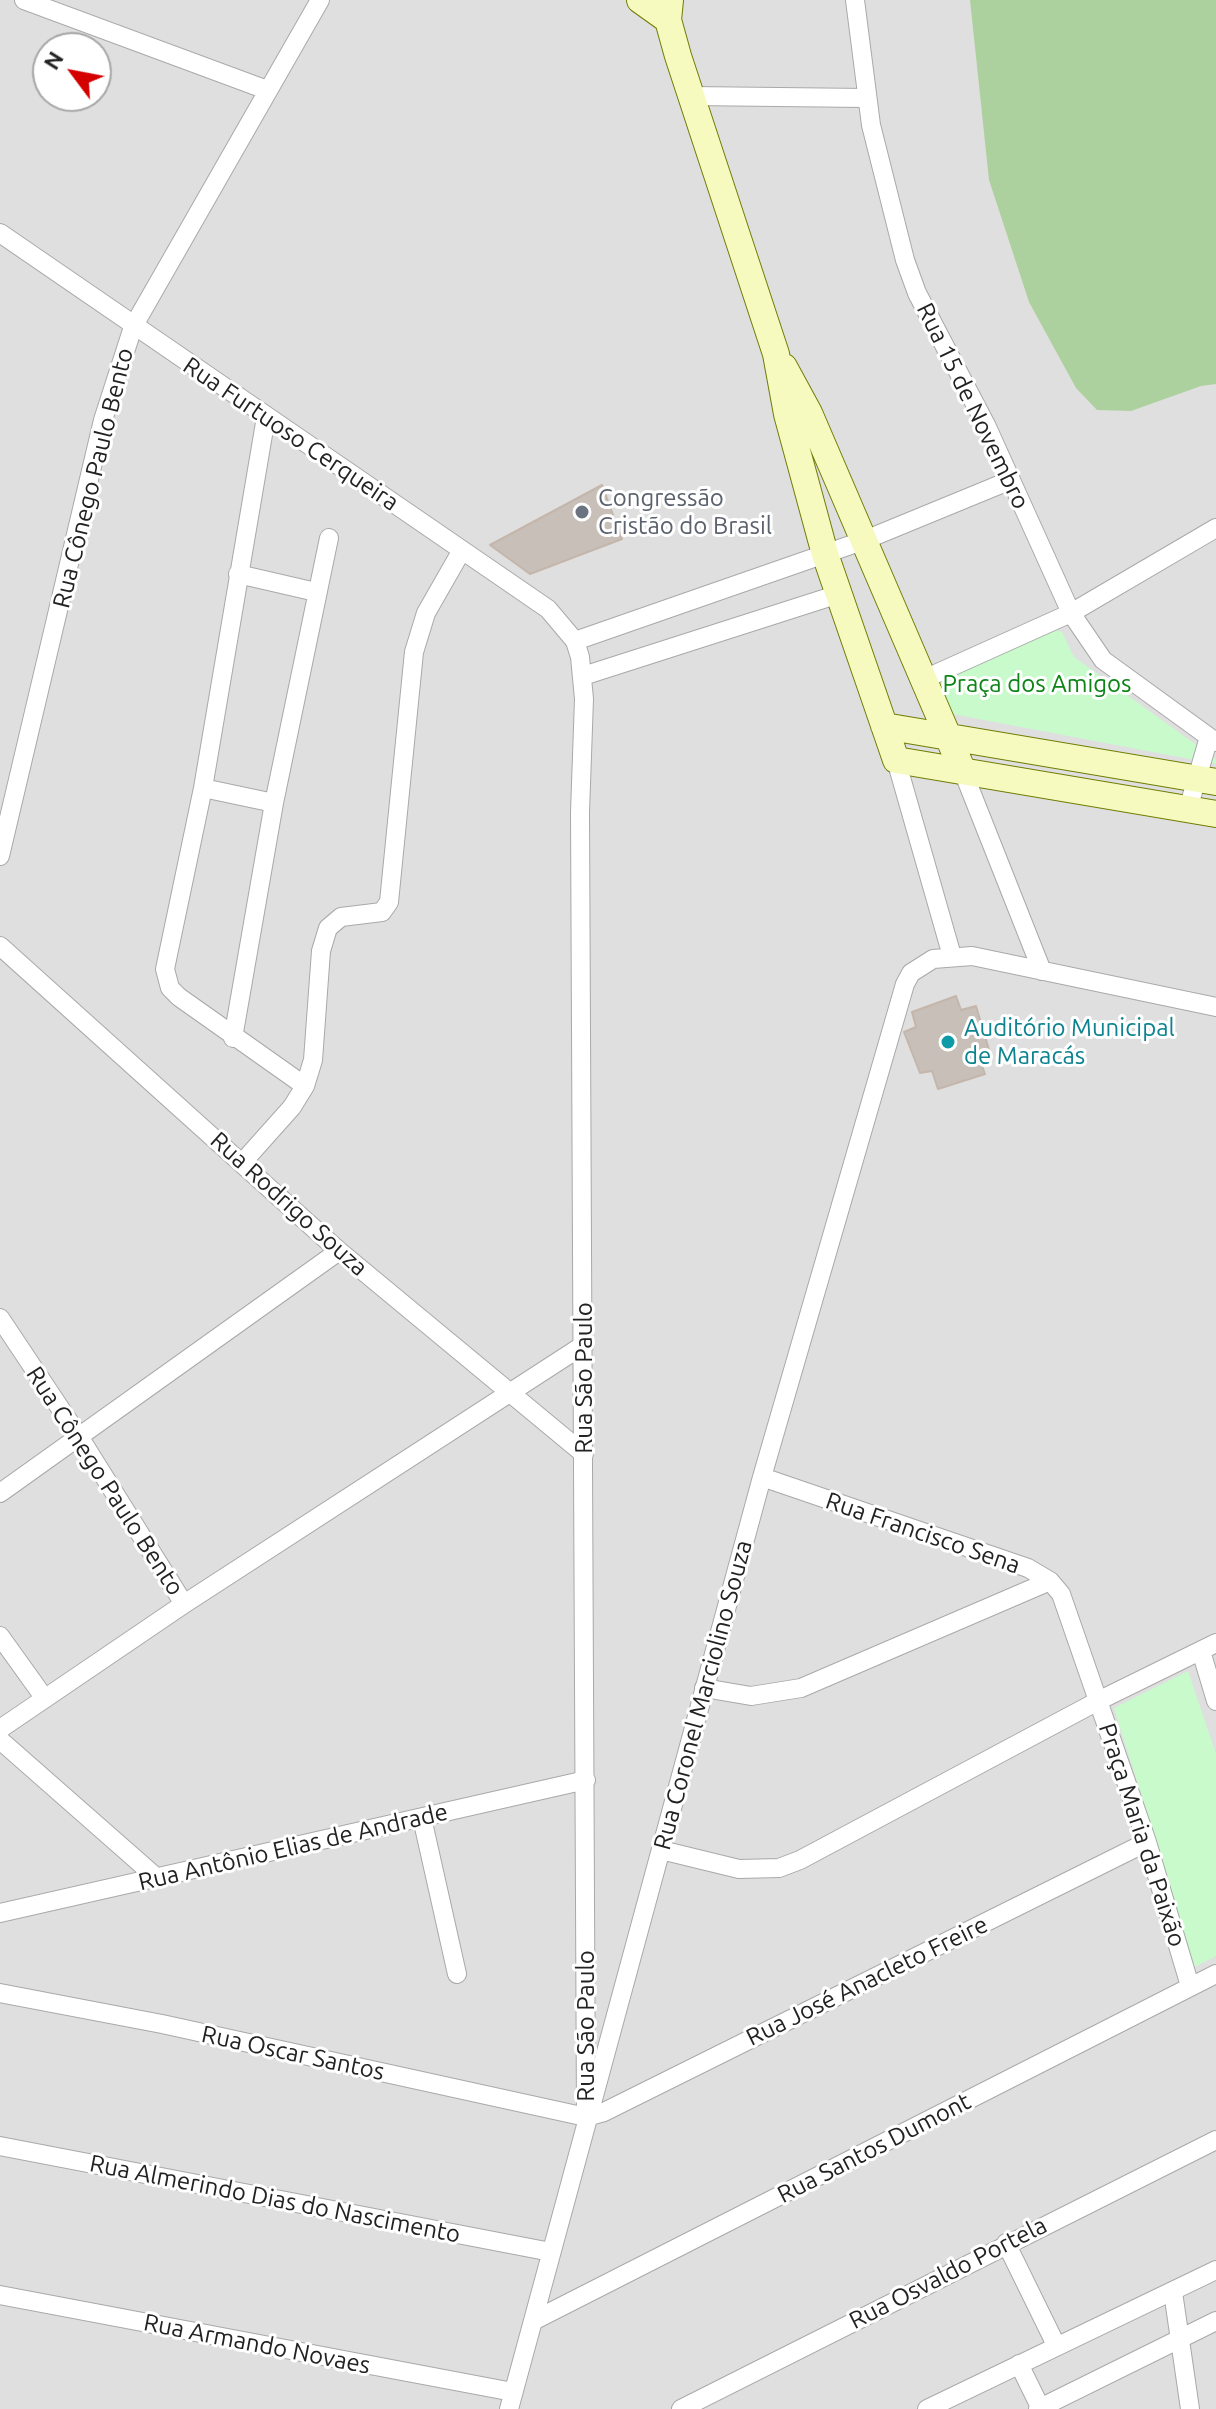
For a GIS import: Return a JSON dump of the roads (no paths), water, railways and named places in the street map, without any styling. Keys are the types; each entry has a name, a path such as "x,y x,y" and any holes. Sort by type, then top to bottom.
{"main road":[{"path":"640,0 669,10 690,96 776,354 784,401 825,554 896,760 1216,814"},
{"path":"776,354 796,386 962,769"},
{"path":"884,726 1206,780"}],"street":[{"path":"24,0 267,90"},
{"name":"Rua Cônego Paulo Bento","path":"0,856 103,420 133,327 320,0"},
{"name":"Rua 15 de Novembro","path":"855,0 866,98 905,260 1071,613 1103,660 1213,740"},
{"path":"690,96 866,98"},
{"name":"Rua Furtuoso Cerqueira","path":"0,233 548,609 575,641"},
{"path":"266,417 203,788 167,957 166,979 179,997 305,1086"},
{"path":"575,641 865,540 1011,480"},
{"path":"922,680 1071,613 1211,537"},
{"path":"233,1038 274,803 329,538"},
{"path":"242,1163 272,1132 305,1086 313,1060 321,951 328,928 341,917 382,912 389,902 414,652 426,613 462,550"},
{"path":"238,574 316,592"},
{"path":"583,676 839,594"},
{"name":"Rua São Paulo","path":"575,641 583,676 580,828 585,1344 586,2117"},
{"path":"1188,809 1206,780 1213,740"},
{"path":"896,760 952,956 1216,1007"},
{"path":"962,769 1042,971"},
{"path":"203,788 274,803"},
{"name":"Rua Rodrigo Souza","path":"0,946 339,1251 584,1454"},
{"name":"Rua Coronel Marciolino Souza","path":"511,2401 762,1477 905,984 920,965 952,956"},
{"path":"0,1493 339,1251"},
{"name":"Rua Cônego Paulo Bento","path":"0,1318 184,1604"},
{"path":"0,1729 43,1696 509,1390 585,1344"},
{"name":"Rua Francisco Sena","path":"762,1477 1004,1559 1050,1581 1068,1608 1098,1701"},
{"path":"704,1688 751,1696 801,1688 1050,1581"},
{"path":"0,1636 43,1696"},
{"name":"Praça Maria da Paixão","path":"1190,1986 1147,1842 1098,1701 1208,1647 1216,1701"},
{"path":"661,1850 739,1869 779,1868 800,1860 1098,1701"},
{"path":"0,1740 157,1878"},
{"name":"Rua Antônio Elias de Andrade","path":"0,1913 586,1780"},
{"path":"422,1818 457,1974"},
{"name":"Rua José Anacleto Freire","path":"586,2117 604,2112 1147,1842"},
{"name":"Rua Santos Dumont","path":"533,2321 1216,1974"},
{"name":"Rua Oscar Santos","path":"0,1993 177,2027 586,2117"},
{"name":"Rua Osvaldo Portela","path":"681,2409 1216,2140"},
{"name":"Rua Almerindo Dias do Nascimento","path":"0,2146 551,2252"},
{"path":"1006,2243 1056,2345"},
{"path":"927,2409 1216,2270"},
{"path":"1173,2292 1190,2409"},
{"name":"Rua Armando Novaes","path":"0,2295 511,2401"},
{"path":"1019,2364 1040,2408 1216,2321"}],"place":[{"name":"Congressão Cristão do Brasil","path":"582,512"},
{"name":"Auditório Municipal de Maracás","path":"948,1042"}],"park label":[{"name":"Praça dos Amigos","path":"1037,684"}]}
